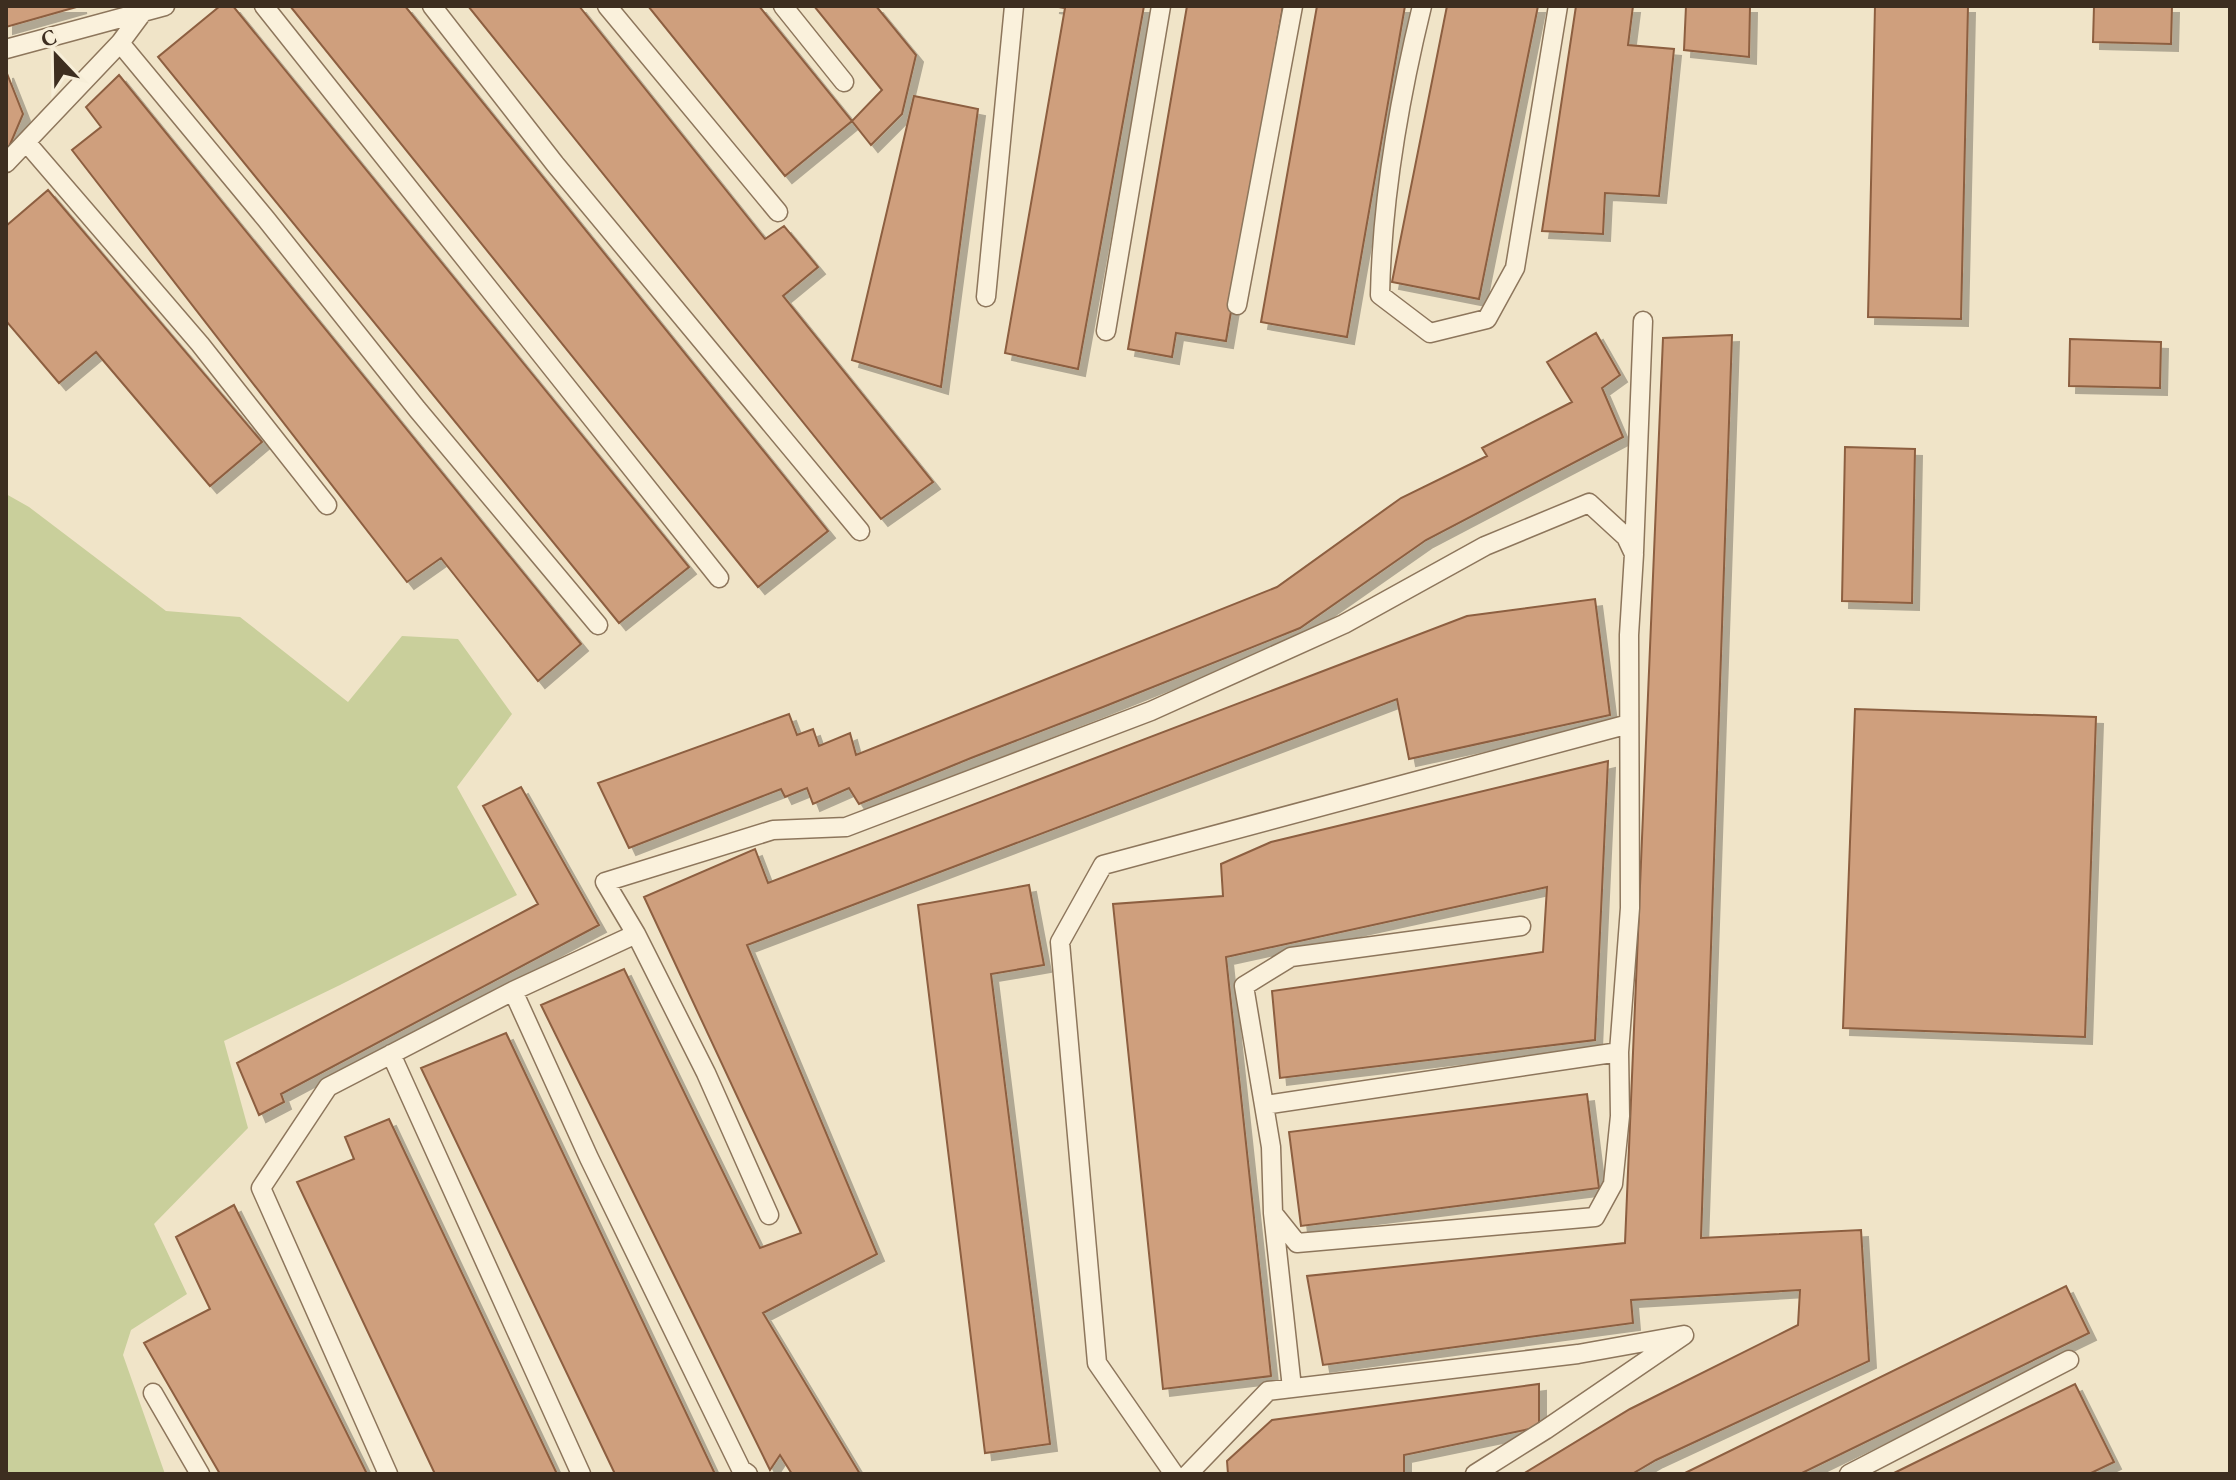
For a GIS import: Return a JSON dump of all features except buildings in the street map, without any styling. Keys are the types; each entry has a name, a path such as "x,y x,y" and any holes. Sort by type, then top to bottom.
{"lane":[{"path":"6,49 165,6"},
{"path":"264,6 719,578"},
{"path":"432,6 555,164 860,531"},
{"path":"607,6 778,212"},
{"path":"783,6 844,82"},
{"path":"986,297 1014,6"},
{"path":"1106,331 1161,6"},
{"path":"1237,305 1293,6"},
{"path":"1422,6 1405,75 1381,243 1380,295 1430,333 1487,319 1515,268 1558,6"},
{"path":"6,163 120,43 143,12"},
{"path":"120,43 266,219 417,409 598,625"},
{"path":"26,142 200,344 327,505"},
{"path":"1273,1213 1297,1243 1595,1217 1613,1184 1620,1116 1619,1052 1630,908 1629,635 1643,321"},
{"path":"769,1215 706,1073 636,934 605,882 773,830 846,827 1137,717 1344,624 1485,546 1589,503 1626,537 1634,554"},
{"path":"1174,1474 1097,1363 1060,942 1103,865 1629,724"},
{"path":"1292,1388 1273,1213 1271,1147 1244,986 1291,957 1521,926"},
{"path":"388,1474 261,1188 328,1087 513,991 636,934"},
{"path":"513,991 596,1172 741,1469 748,1474"},
{"path":"1265,1105 1619,1052"},
{"path":"391,1054 581,1474"},
{"path":"1188,1474 1268,1391 1578,1354 1684,1335 1475,1474"},
{"path":"1849,1474 2069,1360"},
{"path":"153,1393 200,1474"}],"green space":[{"path":"6,494 29,507 166,611 240,617 348,702 402,636 458,639 512,714 457,787 517,895 224,1041 248,1128 154,1224 187,1294 131,1330 123,1355 165,1474 6,1474"}]}
